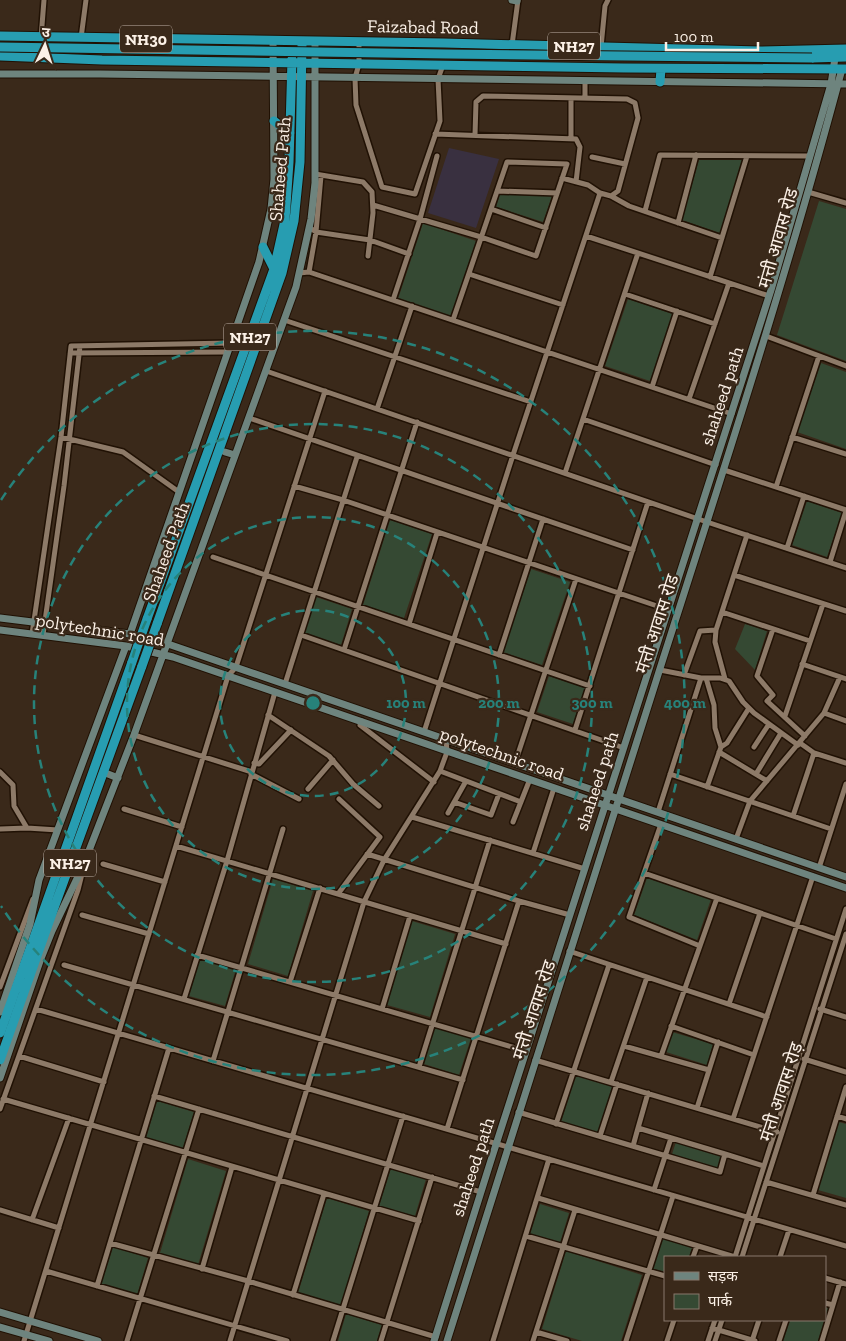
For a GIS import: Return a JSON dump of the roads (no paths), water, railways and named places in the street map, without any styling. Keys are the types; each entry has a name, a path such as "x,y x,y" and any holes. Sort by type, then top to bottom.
{"highway":[{"name":"Faizabad Road","path":"0,36 512,44 760,51 843,56"},
{"name":"Shaheed Path","path":"0,1033 26,945 132,662 274,269 285,220 290,133 292,41"},
{"name":"Shaheed Path","path":"0,1060 29,987 142,666 260,340 282,273 294,221 300,162 302,41"},
{"path":"0,47 436,54 812,58 843,56"},
{"name":"NH30","path":"0,56 292,63"},
{"name":"मंत्ती आवास रोड","path":"840,70 843,56"},
{"name":"NH27","path":"292,63 840,70"},
{"path":"660,82 661,69"},
{"path":"274,121 290,133"},
{"path":"263,247 274,269"}],"street":[{"path":"41,38 44,0"},
{"path":"81,38 86,0"},
{"path":"512,44 516,0"},
{"path":"601,0 607,3 601,47"},
{"path":"130,634 179,492 200,443 227,352 263,247 271,209 274,179 273,41"},
{"path":"309,272 316,232 318,175 315,41"},
{"path":"359,42 359,64 355,78 356,105 382,187 415,194 440,121 438,79 443,65"},
{"name":"मंत्ती आवास रोड","path":"446,1341 766,336 792,232 808,192 838,84 840,70"},
{"path":"0,74 838,84"},
{"path":"584,98 585,81"},
{"name":"shaheed path","path":"435,1339 608,795 699,519 769,296 792,232 810,156 838,84"},
{"path":"475,136 476,102 483,96 627,99 635,104 638,118 618,191 611,196"},
{"path":"571,98 571,139"},
{"path":"435,134 576,139 580,147 576,182"},
{"path":"645,211 660,155 810,156"},
{"path":"678,223 696,155"},
{"path":"393,300 420,219 437,156"},
{"path":"710,277 747,156"},
{"path":"592,157 625,164"},
{"path":"373,205 481,237 536,256 567,164 507,162 481,237 453,320"},
{"path":"318,175 363,182 372,192 373,205 368,256"},
{"path":"0,1078 29,987 50,935 84,866 134,736 296,287 318,175"},
{"path":"562,178 588,185 600,193 611,196 629,206 722,238"},
{"path":"497,191 557,193"},
{"path":"808,192 846,203"},
{"path":"424,732 497,503 600,193"},
{"path":"491,209 546,228"},
{"path":"309,228 316,232 370,240 409,254"},
{"path":"586,236 769,296"},
{"path":"305,246 311,259"},
{"path":"565,473 638,253"},
{"path":"299,273 309,272 732,414"},
{"path":"469,274 563,305"},
{"path":"690,399 729,283"},
{"path":"625,294 715,324"},
{"path":"377,408 412,306"},
{"path":"652,387 677,311"},
{"path":"284,320 531,402"},
{"path":"766,336 846,366"},
{"path":"32,634 71,346 99,347 230,343"},
{"path":"44,636 80,346"},
{"path":"70,353 227,352"},
{"path":"776,487 819,356"},
{"path":"266,371 846,568"},
{"path":"25,1338 228,676 236,667 324,390"},
{"path":"249,418 357,457 633,550"},
{"path":"583,419 716,465"},
{"path":"344,650 417,422"},
{"path":"60,437 123,452 179,492"},
{"path":"792,437 846,454"},
{"path":"225,452 236,455"},
{"path":"285,684 357,457"},
{"path":"724,470 846,511 830,562"},
{"path":"294,486 344,500 669,610"},
{"path":"787,548 804,496"},
{"path":"575,730 648,502"},
{"path":"499,655 543,519"},
{"path":"409,624 437,532"},
{"path":"725,679 715,642 716,630 747,535"},
{"path":"213,557 590,686"},
{"path":"734,575 846,611"},
{"path":"515,763 576,579"},
{"path":"785,716 823,604"},
{"path":"722,612 810,641"},
{"path":"0,618 130,634 168,644 846,877"},
{"path":"773,629 757,676 774,695 767,701 805,736"},
{"name":"polytechnic road","path":"0,630 126,646 164,655 362,721 447,752 846,888"},
{"path":"684,675 700,631 716,630"},
{"path":"301,635 624,748"},
{"path":"0,987 58,830 85,765 126,646"},
{"path":"802,664 846,679"},
{"path":"660,670 703,678 725,679 729,681 749,708 781,733 814,753 846,763"},
{"path":"736,839 750,801 824,713 840,677"},
{"path":"703,678 714,705 714,728 720,749 767,781"},
{"path":"658,812 703,678"},
{"path":"184,999 275,692"},
{"path":"707,787 720,749 727,743 749,708"},
{"path":"824,713 846,721"},
{"path":"268,715 330,756 353,784 379,806"},
{"path":"362,721 360,725 434,782"},
{"path":"754,747 769,724"},
{"path":"254,763 259,764 291,730"},
{"path":"756,774 781,733"},
{"path":"134,736 252,773 299,799"},
{"path":"230,1341 364,902 384,860 440,772 447,752 446,739"},
{"path":"793,816 814,753"},
{"path":"308,789 333,760"},
{"path":"0,772 13,785 14,806 27,828"},
{"path":"440,772 521,802"},
{"path":"108,774 118,778"},
{"path":"670,774 832,829"},
{"path":"513,822 530,780"},
{"path":"448,813 466,781"},
{"path":"819,868 846,784"},
{"path":"533,853 554,788"},
{"path":"454,802 491,815 498,794"},
{"path":"338,894 380,837 339,799"},
{"path":"124,809 182,827"},
{"path":"412,817 585,869"},
{"path":"661,824 629,917 700,946"},
{"path":"0,829 58,830"},
{"path":"213,1061 283,829"},
{"path":"419,1067 490,840"},
{"path":"176,846 506,944"},
{"path":"367,854 474,888 570,915"},
{"path":"103,864 165,882"},
{"path":"0,1109 78,890 84,866"},
{"path":"644,873 836,939"},
{"path":"733,1119 813,876"},
{"path":"0,1012 26,945 39,880"},
{"path":"290,982 320,888"},
{"path":"661,1056 717,898"},
{"path":"447,1129 519,901"},
{"path":"735,1256 846,909"},
{"path":"729,1004 760,913"},
{"path":"82,914 149,934"},
{"path":"382,1009 410,916"},
{"name":"मंत्ती आवास रोड़","path":"742,1256 846,934"},
{"path":"50,935 56,935 61,938"},
{"path":"569,951 767,1017"},
{"path":"197,955 526,1050"},
{"path":"556,1124 609,964"},
{"path":"64,965 463,1080"},
{"path":"600,1136 624,1046 647,977"},
{"path":"815,1006 846,1017"},
{"path":"36,1009 846,1246"},
{"path":"671,1026 754,1055"},
{"path":"697,1108 718,1042"},
{"path":"624,1046 709,1070"},
{"path":"97,1286 169,1048"},
{"path":"19,1056 104,1082"},
{"path":"798,1058 846,1072"},
{"path":"535,1060 782,1133"},
{"path":"812,1195 846,1088"},
{"path":"633,1146 648,1093"},
{"path":"154,1096 481,1192"},
{"path":"3,1099 419,1221"},
{"path":"127,1341 199,1109"},
{"path":"518,1112 720,1172 725,1154"},
{"path":"333,1341 404,1116"},
{"path":"837,1116 846,1119"},
{"path":"32,1220 68,1118"},
{"path":"638,1128 764,1166"},
{"path":"654,1190 671,1138"},
{"path":"493,1341 549,1159"},
{"path":"202,1269 232,1167"},
{"path":"381,1341 432,1177"},
{"path":"766,1182 846,1204"},
{"path":"293,1295 324,1194"},
{"path":"626,1341 673,1196"},
{"path":"538,1198 732,1256"},
{"path":"0,1210 59,1228"},
{"path":"533,1341 575,1210"},
{"path":"780,1256 788,1230"},
{"path":"526,1236 664,1276"},
{"path":"110,1243 293,1295 435,1339"},
{"path":"693,1256 697,1246"},
{"path":"46,1271 287,1341"},
{"path":"822,1341 833,1305 843,1283 826,1278"},
{"path":"826,1303 833,1305"},
{"path":"0,1312 98,1341"},
{"path":"667,1341 674,1321"},
{"path":"708,1341 715,1321"},
{"path":"715,1341 722,1321"},
{"path":"712,1328 753,1341 759,1321"},
{"path":"779,1341 786,1321"},
{"path":"0,1327 25,1338 49,1341"},
{"path":"536,1332 567,1341"}]}
